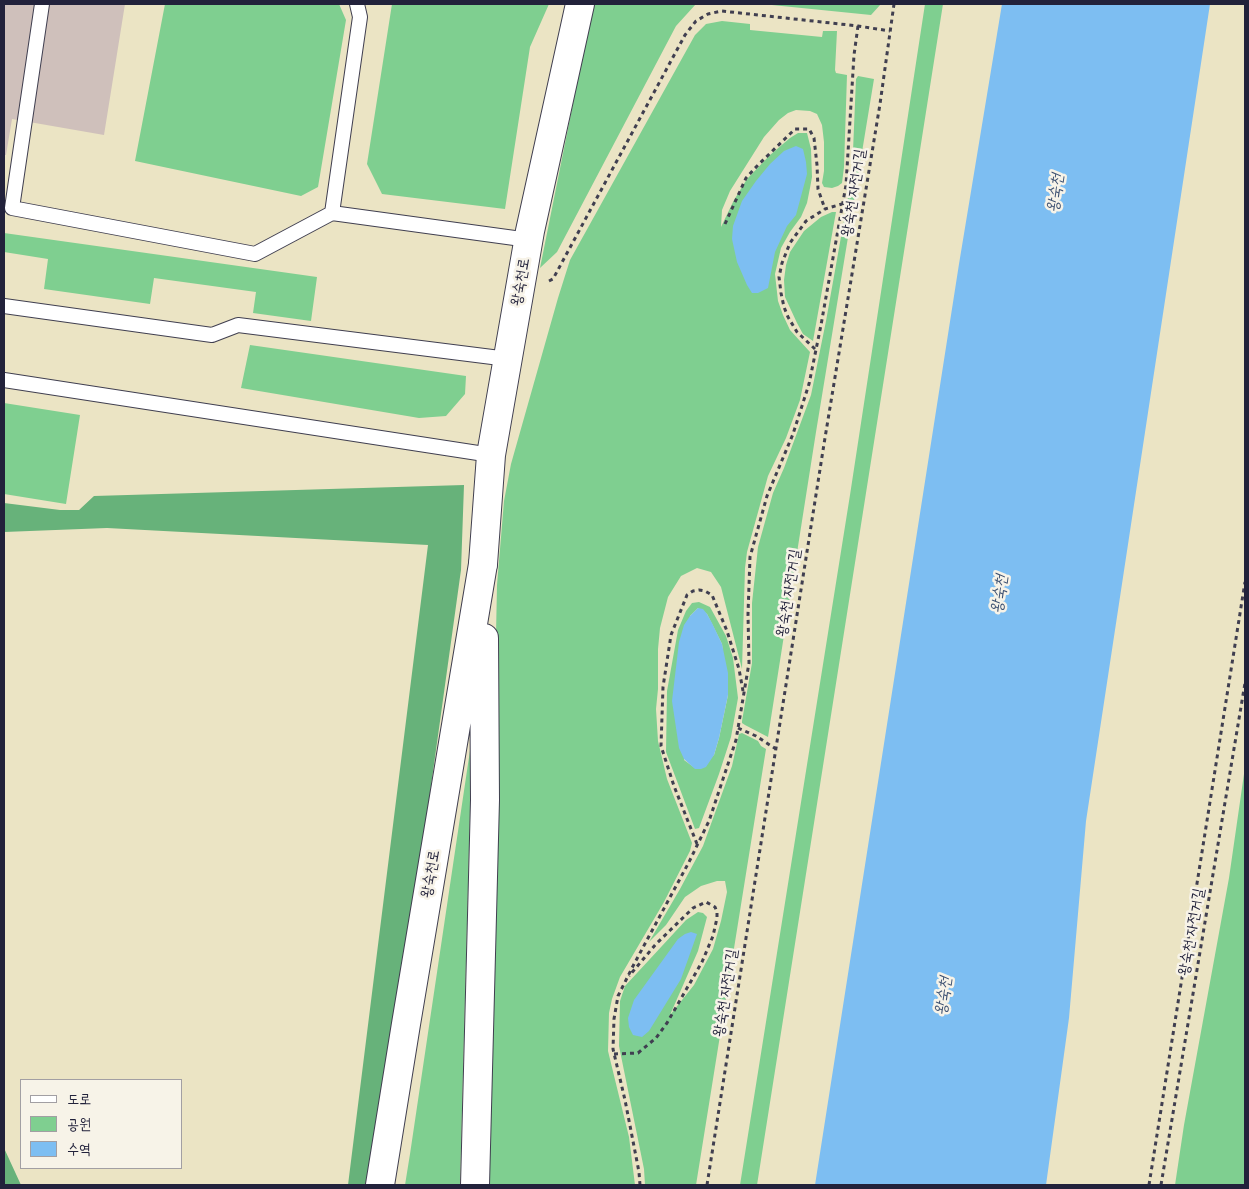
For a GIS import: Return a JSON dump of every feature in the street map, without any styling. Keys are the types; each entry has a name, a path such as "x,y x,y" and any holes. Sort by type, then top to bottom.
{"street":[{"name":"왕숙천로","path":"476,1185 485,800 483,564 491,455 529,240 580,4"},
{"name":"왕숙천로","path":"380,1185 483,564"}],"lane":[{"path":"42,4 8,205 255,254 332,213 529,240"},
{"path":"332,213 360,17 357,4"},
{"path":"4,306 212,334 238,325 508,359"},
{"path":"4,380 491,455"}],"path":[{"name":"왕숙천 자전거길","path":"707,1185 824,444 879,114 894,4"},
{"path":"517,307 552,279 685,34 696,22 708,14 722,11 890,31"},
{"path":"640,1185 625,1100 613,1049 614,1019 618,996 709,821 736,740 748,662 750,557 767,496 793,434 808,384 821,325 846,185 852,83 858,26"},
{"path":"725,224 746,178 795,129 808,129 814,138 818,165 818,189 825,209"},
{"path":"815,350 797,332 788,317 780,293 779,277 790,243 806,221 825,209 842,204"},
{"path":"1149,1185 1245,582"},
{"path":"698,844 674,786 661,746 663,687 671,635 687,595 693,591 706,591 712,595 727,631 739,669 744,696"},
{"name":"왕숙천 자전거길","path":"1161,1185 1245,683"},
{"path":"738,728 756,736 776,749"},
{"path":"614,1054 638,1053 656,1038 667,1023 702,962 713,936 717,918 715,907 706,902 693,908 656,944 625,981"}],"shaded area":[{"path":"4,4 125,4 104,135 12,119 6,155 4,155"}],"green space":[{"path":"165,4 339,4 346,20 318,187 301,196 135,161"},
{"path":"392,4 549,4 530,47 505,209 382,194 367,164"},
{"path":"593,4 696,4 676,26 557,252 540,268"},
{"path":"762,4 881,4 871,15"},
{"path":"925,4 943,4 757,1185 740,1185 850,495"},
{"path":"722,21 750,24 750,30 822,37 823,31 837,31 835,70 836,73 847,75 842,183 832,188 824,187 822,183 824,142 822,125 817,114 810,111 796,110 779,120 764,137 730,191 722,210 721,227 747,179 790,138 798,133 807,133 811,149 812,177 807,203 801,217 781,248 775,274 778,301 783,315 790,330 810,352 800,400 786,438 768,476 747,552 742,669 721,587 711,572 697,568 681,576 668,597 660,628 656,709 658,741 667,779 692,843 690,851 664,902 620,977 609,1013 608,1051 629,1137 635,1185 482,1185 488,1035 497,585 504,501 511,464 570,260 695,35 706,24"},
{"path":"858,76 874,79 768,737 742,723 752,663 752,603 758,547 773,493 811,395 852,175 856,79"},
{"path":"836,212 813,341 803,334 785,297 784,280 786,265 790,252 804,231 821,217"},
{"path":"4,233 317,277 311,321 253,313 256,292 154,278 150,304 44,289 48,259 4,252"},
{"path":"250,345 466,376 465,394 446,416 419,418 241,388"},
{"path":"4,403 80,415 66,504 4,494"},
{"path":"464,485 461,570 420,865 370,1185 348,1185 428,545 107,528 4,532 4,503 60,510 79,510 94,496"},
{"path":"699,602 710,607 726,636 733,658 738,698 731,737 719,774 699,828 695,829 666,752 667,691 678,630 686,611 692,603","holes":["698,608 707,614 722,644 728,695 714,755 695,768 684,760 690,616"]},
{"path":"742,733 758,741 766,749 696,1185 645,1185 644,1169 619,1046 620,1001 625,986 686,920 698,912 703,913 707,917 698,951 670,1015 694,985 713,949 727,892 725,881 717,881 701,886 685,897 666,925 649,942 703,846 732,766 739,734"},
{"path":"472,737 460,1185 405,1185 410,1154"},
{"path":"1245,767 1245,1185 1175,1185 1184,1125 1229,878"},
{"path":"4,1148 21,1185 4,1185"}],"water":[{"name":"왕숙천","path":"1002,4 1210,4 1086,821 1069,1018 1046,1185 815,1185 959,264"},
{"path":"796,146 803,149 807,174 796,215 787,226 775,252 768,288 758,293 752,293 737,262 732,239 733,226 742,201 756,181 784,151"},
{"path":"698,608 703,609 707,614 722,644 728,673 728,695 714,755 706,767 695,769 684,759 679,748 672,701 679,642 684,625"},
{"path":"691,932 697,934 681,979 649,1031 642,1037 633,1035 629,1027 628,1018 634,1000 678,939"}]}
